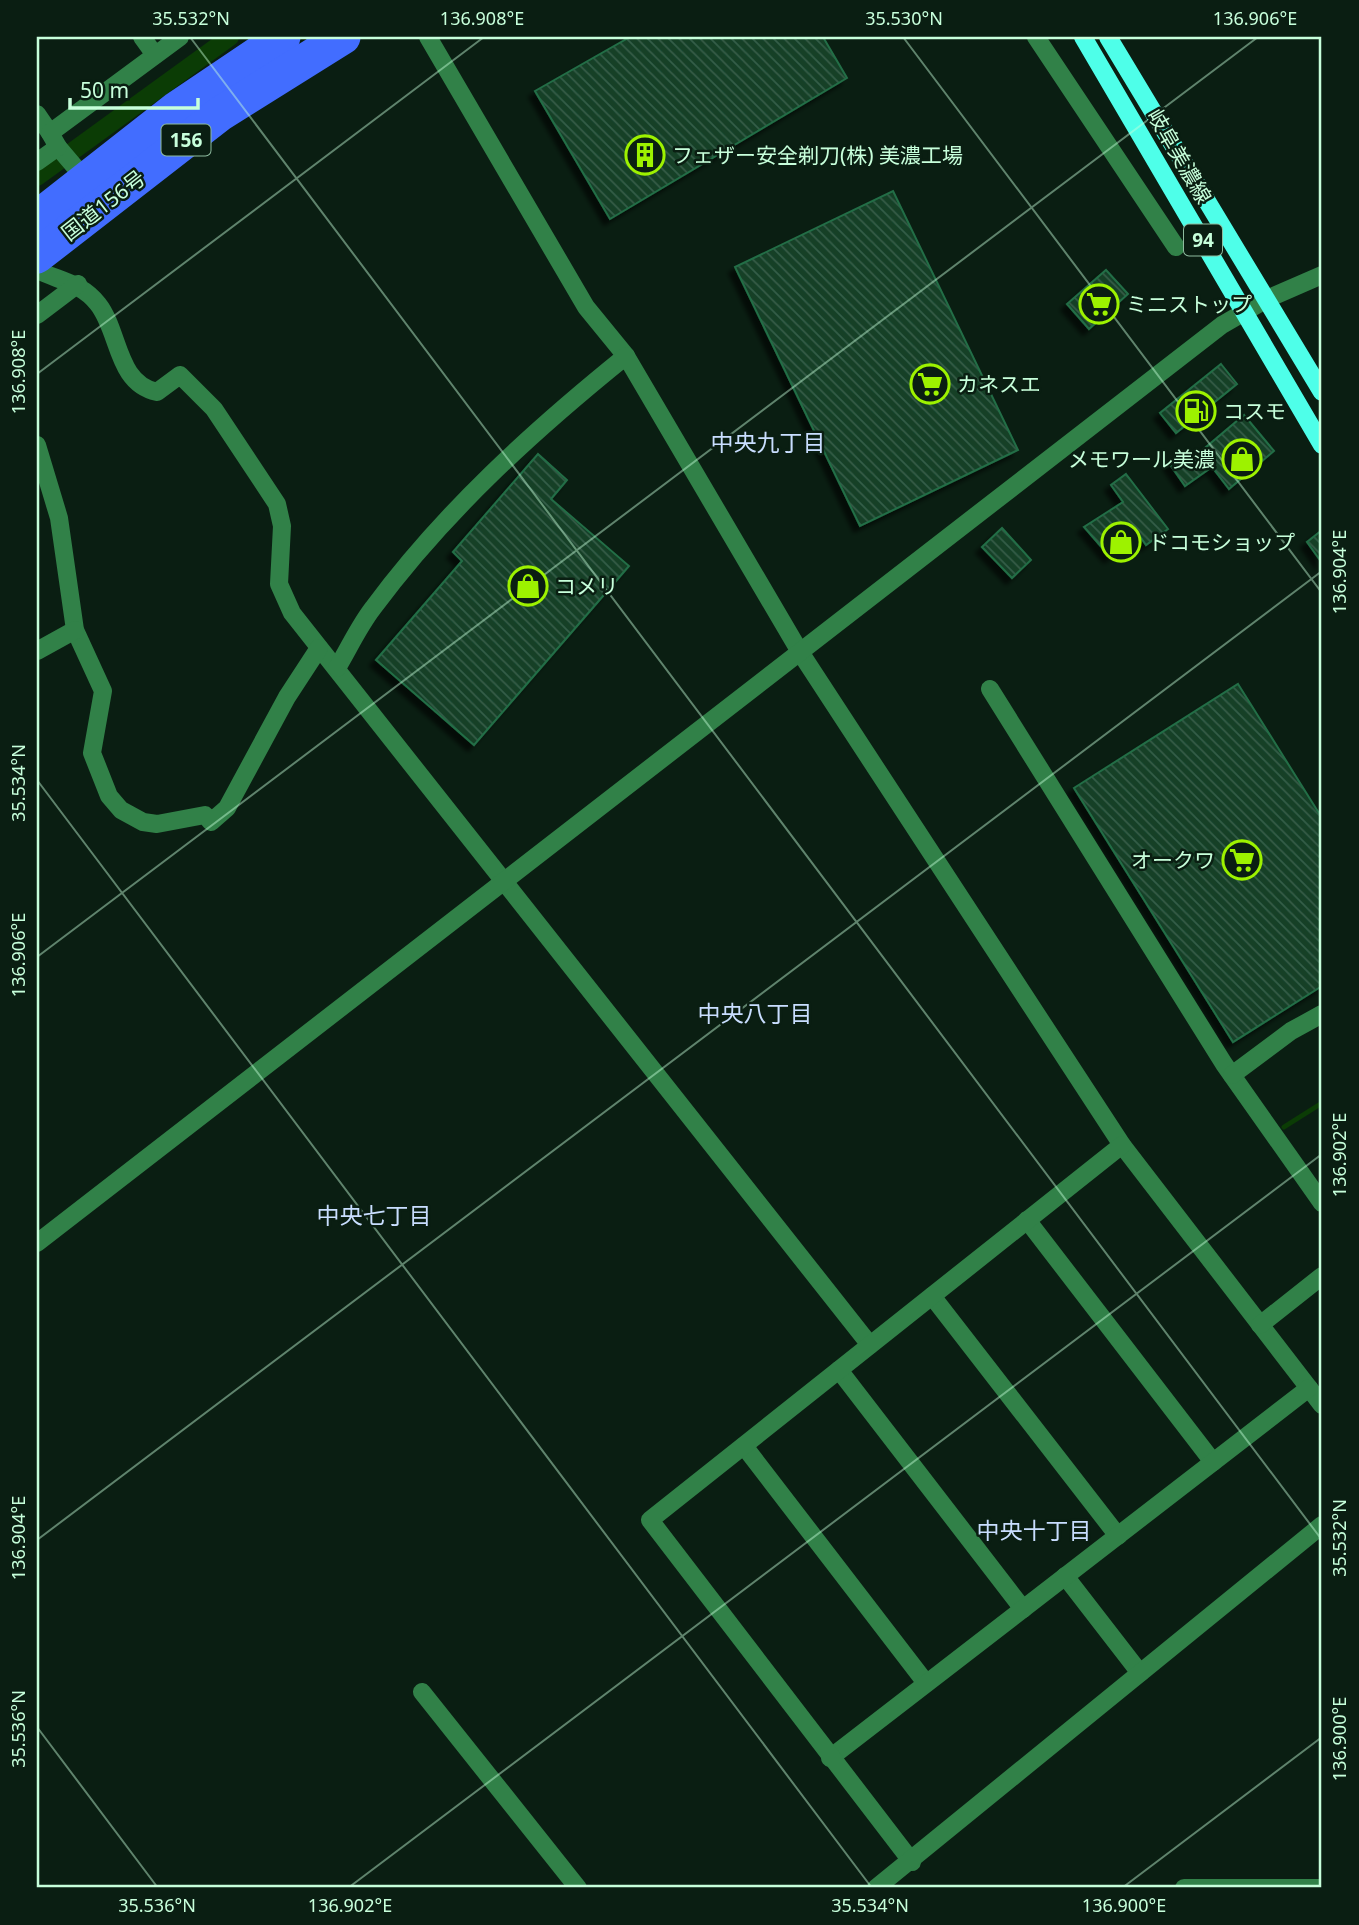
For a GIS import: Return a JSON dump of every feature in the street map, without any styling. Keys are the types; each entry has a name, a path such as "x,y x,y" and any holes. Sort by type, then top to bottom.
{"highway":[{"name":"国道156号","path":"37,218 78,172 283,37"},
{"name":"国道156号","path":"37,256 220,114 343,37"}],"main road":[{"name":"岐阜美濃線","path":"1083,37 1322,444"},
{"name":"岐阜美濃線","path":"1108,37 1322,392"}],"street":[{"path":"142,37 155,55"},
{"path":"37,162 155,55 180,37"},
{"path":"428,37 586,307 626,356 800,652 1122,1145 1322,1405"},
{"path":"1036,37 1176,247"},
{"path":"37,114 78,172"},
{"path":"37,270 78,284 100,305 123,364 144,389 157,392 180,375 214,409 277,504 282,526 279,584 292,613 870,1345"},
{"path":"37,1243 503,883 641,772 1222,325 1267,299 1322,275"},
{"path":"37,315 78,284"},
{"path":"337,668 371,610 449,516 542,424 626,356"},
{"path":"37,445 59,518 75,630 103,691 92,753 108,796 121,810 143,822 157,824 194,815 205,815 211,822 228,808 287,696 319,648"},
{"path":"37,651 75,630"},
{"path":"990,689 1232,1075 1322,1203"},
{"path":"1232,1075 1291,1031 1322,1014"},
{"path":"912,1861 830,1758 650,1520 1122,1145"},
{"path":"1027,1220 1213,1462"},
{"path":"1260,1325 1322,1276"},
{"path":"933,1296 1118,1536"},
{"path":"839,1370 1023,1609"},
{"path":"830,1758 1309,1388"},
{"path":"744,1446 926,1683"},
{"path":"876,1888 1322,1525"},
{"path":"1065,1576 1140,1673"},
{"path":"422,1692 578,1888"},
{"path":"1184,1888 1322,1888"}],"building":[{"name":"フェザー安全剃刀(株) 美濃工場","path":"630,37 823,37 847,78 610,219 535,91"},
{"path":"893,191 1018,450 860,526 735,267"},
{"path":"1106,270 1128,294 1089,329 1067,304"},
{"path":"1221,364 1237,384 1176,433 1160,413"},
{"path":"1244,415 1274,451 1229,489 1212,467 1185,486 1169,463 1187,450 1193,458"},
{"path":"538,454 567,480 551,499 629,566 474,745 376,660 462,561 453,552"},
{"path":"1126,474 1168,529 1146,545 1139,535 1110,557 1084,527 1123,502 1111,485"},
{"path":"1002,528 1031,560 1012,578 982,547"},
{"path":"1322,530 1322,563 1307,542"},
{"path":"1238,684 1322,818 1322,986 1233,1042 1074,788"}],"waterway":[{"path":"37,177 230,37"},
{"path":"1284,1127 1322,1103"}],"place":[{"name":"フェザー安全剃刀(株) 美濃工場","path":"645,155"},
{"name":"ミニストップ","path":"1099,304"},
{"name":"カネスエ","path":"930,384"},
{"name":"コスモ","path":"1196,411"},
{"name":"メモワール美濃","path":"1242,459"},
{"name":"ドコモショップ","path":"1121,542"},
{"name":"コメリ","path":"528,586"},
{"name":"オークワ","path":"1242,860"}],"district":[{"name":"中央九丁目","path":"768,442"},
{"name":"中央八丁目","path":"755,1013"},
{"name":"中央七丁目","path":"374,1215"},
{"name":"中央十丁目","path":"1034,1530"}]}
